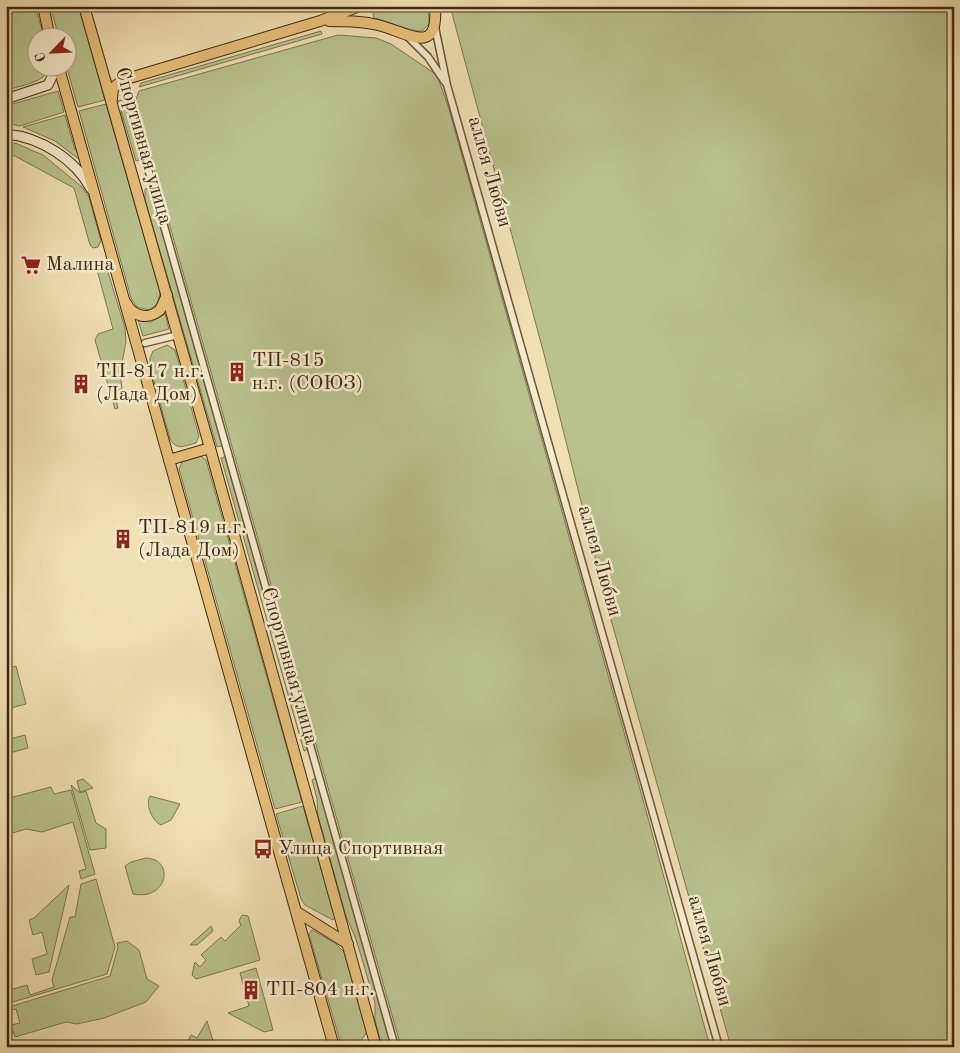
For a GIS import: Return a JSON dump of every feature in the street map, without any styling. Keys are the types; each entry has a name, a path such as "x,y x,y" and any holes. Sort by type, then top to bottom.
{"main road":[{"name":"Спортивная улица","path":"84,6 210,448 376,1047"},
{"path":"112,100 114,88 123,80 320,21 360,6"},
{"path":"367,6 366,15 371,23"},
{"path":"320,21 350,20 371,23 408,37 424,37 435,27 435,6"},
{"path":"42,7 47,28"},
{"path":"102,67 111,77 123,80"},
{"path":"6,99 48,85 52,78"},
{"path":"61,78 334,1047"},
{"path":"6,134 30,139 44,145 71,163 82,175 98,204"},
{"path":"124,298 133,312 143,316 155,314 160,310 166,295"},
{"path":"169,460 210,448"},
{"path":"296,912 348,944"}],"street":[{"name":"аллея Любви","path":"435,27 447,85 719,1047"},
{"name":"аллея Любви","path":"408,37 428,57 447,85"},
{"path":"123,80 395,1047"},
{"path":"145,343 178,335"}],"green space":[{"path":"6,6 35,6 41,28 28,28 28,78 41,78 37,81 6,90"},
{"path":"50,6 79,6 105,100 78,107 70,78 78,78 78,28 56,28"},
{"path":"378,6 428,6 429,24 422,31 418,31 374,18 372,9"},
{"path":"450,6 954,6 954,1047 731,1047 608,609 544,354"},
{"path":"321,31 322,34 139,87 141,83"},
{"path":"338,35 376,38 391,44 437,75 448,106 642,796 710,1047 401,1047 135,102 139,91"},
{"path":"58,91 64,112 20,126 6,123 6,106"},
{"path":"126,99 143,159 136,161 118,101"},
{"path":"106,104 160,292 158,303 149,310 137,307 131,298 79,111"},
{"path":"65,115 75,150 77,150 80,160 55,141 23,127"},
{"path":"15,143 43,155 82,187 89,197 101,241 98,247 93,248 90,245 74,188 15,156 6,155 6,148"},
{"path":"151,187 225,445 217,447 145,200 145,189"},
{"path":"105,262 125,328 126,342 120,373 122,389 114,392 118,408 115,409 95,340 98,334 113,329 96,266"},
{"path":"165,314 169,329 143,336 138,320 151,322"},
{"path":"167,345 175,350 199,436 196,443 184,446 175,445 170,439 150,367 150,358 153,351"},
{"path":"201,456 206,460 302,802 275,809 179,469 183,460"},
{"path":"227,456 309,749 304,751 221,458"},
{"path":"16,666 26,704 7,709 6,669"},
{"path":"25,735 28,748 6,754 6,740"},
{"path":"318,777 394,1047 382,1047 375,1020 375,1003 356,939 346,916 318,816 317,799 312,780"},
{"path":"83,779 93,788 80,792 77,781"},
{"path":"71,785 80,793 86,791 96,823 106,829 106,848 90,850"},
{"path":"51,787 54,794 71,790 95,874 81,879 79,871 86,869 73,822 42,832 26,829 6,835 6,799"},
{"path":"150,796 180,804 171,820 161,825 155,820 149,808"},
{"path":"303,806 335,917 333,920 305,905 301,899 276,814"},
{"path":"146,858 155,860 161,865 164,879 154,891 145,895 133,894 125,866 131,862"},
{"path":"96,879 115,947 107,974 6,1004 6,991 27,985 30,995 54,987 52,980 70,917 75,917 81,884"},
{"path":"69,885 49,972 36,975 32,959 47,954 42,932 33,935 29,920 34,918"},
{"path":"242,915 248,916 260,960 196,979 192,975 195,962 200,967 206,960 201,955 221,937 225,941 241,925 239,921"},
{"path":"211,926 213,931 197,945 190,945"},
{"path":"312,930 335,943 344,952 367,1032 360,1042 346,1046 340,1041 309,934"},
{"path":"127,941 139,950 147,979 159,986 146,1002 104,1018 77,1024 66,1022 15,1037 11,1025 20,1023 16,1009 6,1011 6,1008 110,976 118,947 117,943"},
{"path":"256,968 273,1030 264,1032 228,1013 249,1006 240,973"},
{"path":"207,1021 215,1047 185,1047 191,1035 197,1038"}],"place":[{"name":"Малина","path":"31,265"},
{"name":"ТП-815 н.г. (СОЮЗ)","path":"237,372"},
{"name":"ТП-817 н.г. (Лада Дом)","path":"81,384"},
{"name":"ТП-819 н.г. (Лада Дом)","path":"123,539"},
{"name":"Улица Спортивная","path":"263,849"},
{"name":"ТП-804 н.г.","path":"251,990"}]}
